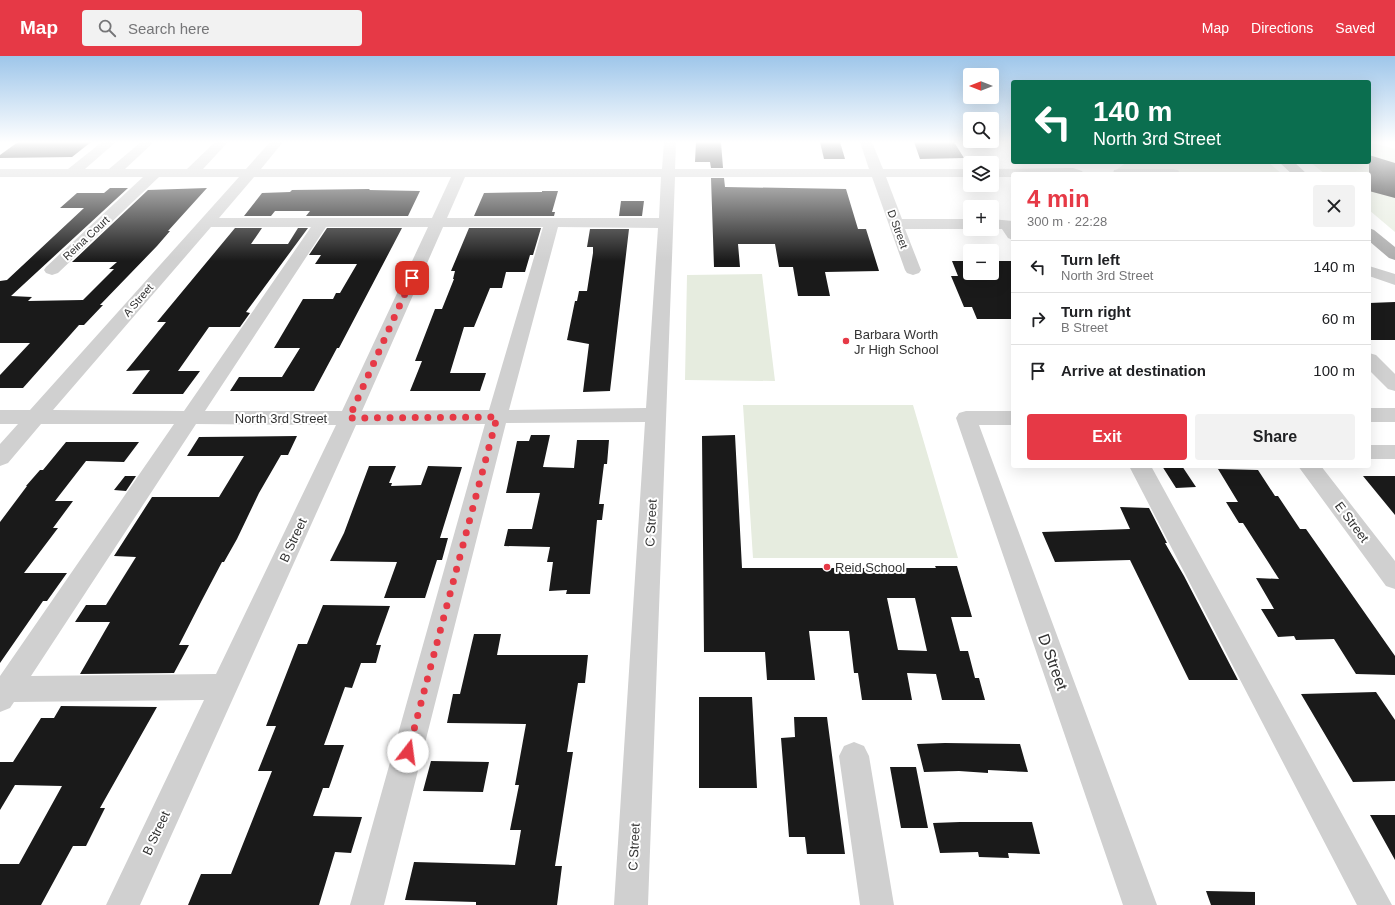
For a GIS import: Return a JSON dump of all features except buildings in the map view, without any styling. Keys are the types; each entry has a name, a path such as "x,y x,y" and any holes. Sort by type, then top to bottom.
{"main road":[{"path":"1371,235 1395,255"}],"street":[{"name":"Reina Court","path":"52,270 146,182"},
{"name":"A Street","path":"0,458 241,182"},
{"name":"B Street","path":"123,905 349,418 456,182"},
{"name":"C Street","path":"631,905 657,415 667,182"},
{"name":"D Street","path":"880,182 913,270"},
{"path":"206,222 665,223"},
{"path":"4,694 322,222"},
{"path":"367,905 497,417 552,223"},
{"path":"896,224 963,224"},
{"path":"1371,272 1395,280"},
{"path":"1371,361 1395,385"},
{"name":"North 3rd Street","path":"0,417 349,418 657,415"},
{"path":"1371,415 1395,415"},
{"name":"D Street","path":"1011,418 966,418 1140,905"},
{"path":"1371,452 1395,452"},
{"path":"1141,468 1375,905"},
{"name":"E Street","path":"1311,468 1395,579"},
{"path":"4,694 224,687"},
{"path":"854,756 877,905"}],"shaded area":[{"path":"1371,182 1395,182 1395,232 1371,212"},
{"path":"762,274 775,381 685,380 687,275"},
{"path":"743,405 913,405 958,558 753,558"}],"place":[{"name":"Barbara Worth Jr High School","path":"846,341"},
{"name":"Reid School","path":"827,567"}],"route":[{"path":"408,752 497,417 349,418 412,278"}]}
